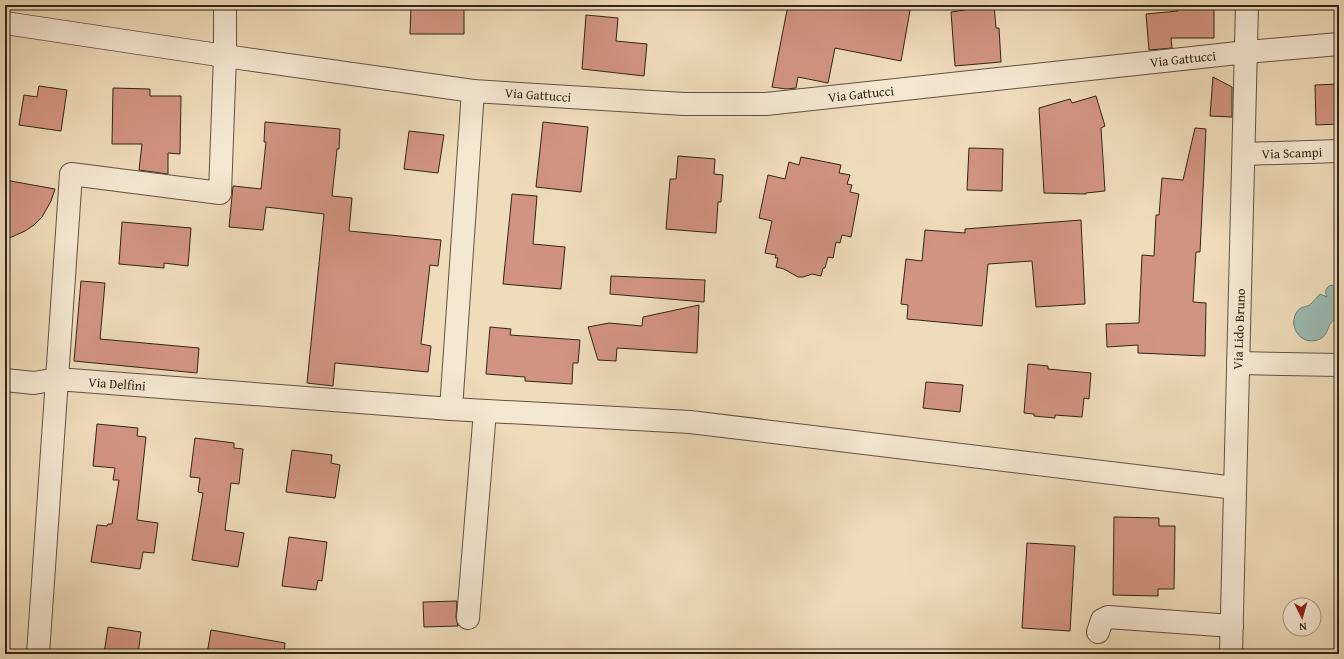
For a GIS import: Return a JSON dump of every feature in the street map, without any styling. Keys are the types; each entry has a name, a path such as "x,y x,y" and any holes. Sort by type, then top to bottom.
{"street":[{"path":"38,654 71,174 220,193 225,56 225,5"},
{"name":"Via Lido Bruno","path":"1231,654 1247,5"},
{"name":"Via Gattucci","path":"5,22 225,56 473,91 684,104 766,104 1247,52 1339,44"},
{"path":"451,409 473,91"},
{"name":"Via Scampi","path":"1244,154 1339,151"},
{"path":"1238,363 1339,366"},
{"name":"Via Delfini","path":"5,380 34,383 57,379 485,412 690,422 1234,488"},
{"path":"468,618 485,412"},
{"path":"1098,632 1102,620 1108,616 1232,626"}],"water":[{"path":"1332,285 1336,287 1337,290 1334,297 1339,295 1339,315 1331,323 1325,334 1320,339 1308,341 1303,339 1299,335 1294,325 1296,313 1300,309 1311,304 1320,294 1327,297 1326,290"}],"building":[{"path":"411,5 446,5 446,9 464,9 464,34 410,34"},
{"path":"788,5 911,5 901,61 835,48 828,83 798,77 796,88 786,89 772,87"},
{"path":"964,5 994,5 996,28 999,28 1001,62 955,66 951,12 965,10"},
{"path":"1178,5 1214,5 1214,38 1171,38 1172,48 1149,50 1146,14 1178,11"},
{"path":"586,15 618,18 616,41 647,44 644,76 582,69"},
{"path":"1213,77 1232,87 1232,117 1210,116"},
{"path":"1339,84 1339,124 1316,125 1315,85"},
{"path":"39,86 67,90 61,131 19,125 24,95 37,97"},
{"path":"113,88 150,89 150,96 181,96 180,154 168,153 168,174 139,170 142,144 112,144"},
{"path":"1096,96 1105,126 1101,128 1105,191 1086,194 1044,193 1039,108 1070,99 1072,103"},
{"path":"265,122 340,129 339,149 337,149 332,196 352,198 349,231 441,240 438,266 430,265 421,344 431,346 428,372 335,363 333,386 307,383 324,214 266,207 263,230 229,227 233,186 261,189 266,142 264,142"},
{"path":"543,122 588,127 581,192 536,187"},
{"path":"1195,128 1206,129 1200,252 1196,252 1193,302 1206,303 1205,356 1138,353 1138,345 1107,347 1106,324 1139,323 1142,255 1154,256 1156,215 1159,215 1162,178 1183,180"},
{"path":"409,131 444,135 438,173 404,169"},
{"path":"969,148 1003,149 1002,191 967,190"},
{"path":"678,156 715,159 714,174 723,175 721,202 718,202 716,233 666,229 670,179 676,179"},
{"path":"801,157 841,165 839,173 850,175 847,184 852,185 850,192 859,194 851,237 842,235 840,243 836,242 833,258 828,257 821,276 812,274 798,277 784,269 776,267 778,258 775,258 776,255 765,253 772,221 759,218 768,175 785,179 789,162 799,165"},
{"path":"5,180 55,189 51,201 42,217 25,231 5,240"},
{"path":"512,194 537,196 533,244 565,247 561,289 503,284"},
{"path":"1081,220 1085,304 1036,307 1032,261 988,264 982,326 907,319 908,305 901,304 906,259 922,261 925,230 965,233 965,229"},
{"path":"122,222 191,228 188,266 164,263 164,268 119,264"},
{"path":"611,276 705,280 704,302 610,294"},
{"path":"81,281 105,283 100,339 199,348 197,373 74,361"},
{"path":"699,305 697,353 617,348 616,361 598,360 588,327 609,323 642,326 643,317"},
{"path":"490,327 511,329 510,335 580,340 578,363 573,363 572,384 525,381 525,377 486,374"},
{"path":"1028,364 1048,366 1048,369 1091,373 1089,399 1084,398 1082,417 1055,415 1055,418 1034,416 1034,414 1024,413"},
{"path":"926,382 963,385 960,412 923,408"},
{"path":"97,424 138,428 137,436 146,437 137,520 158,523 154,553 143,552 140,569 91,562 97,525 107,526 108,524 112,524 119,480 113,480 115,468 93,466"},
{"path":"195,438 234,443 234,448 243,449 239,484 231,483 225,530 244,533 238,567 192,560 203,493 198,492 200,478 190,477"},
{"path":"292,450 332,455 331,463 340,465 335,498 286,492"},
{"path":"1114,517 1159,518 1159,526 1175,526 1174,589 1158,589 1158,596 1113,595"},
{"path":"289,537 327,542 322,581 318,580 316,590 282,586"},
{"path":"1027,543 1075,546 1070,631 1022,628"},
{"path":"457,601 456,617 458,626 424,627 423,602"},
{"path":"108,627 141,632 138,654 104,654"},
{"path":"211,630 285,643 284,654 207,654"}]}
